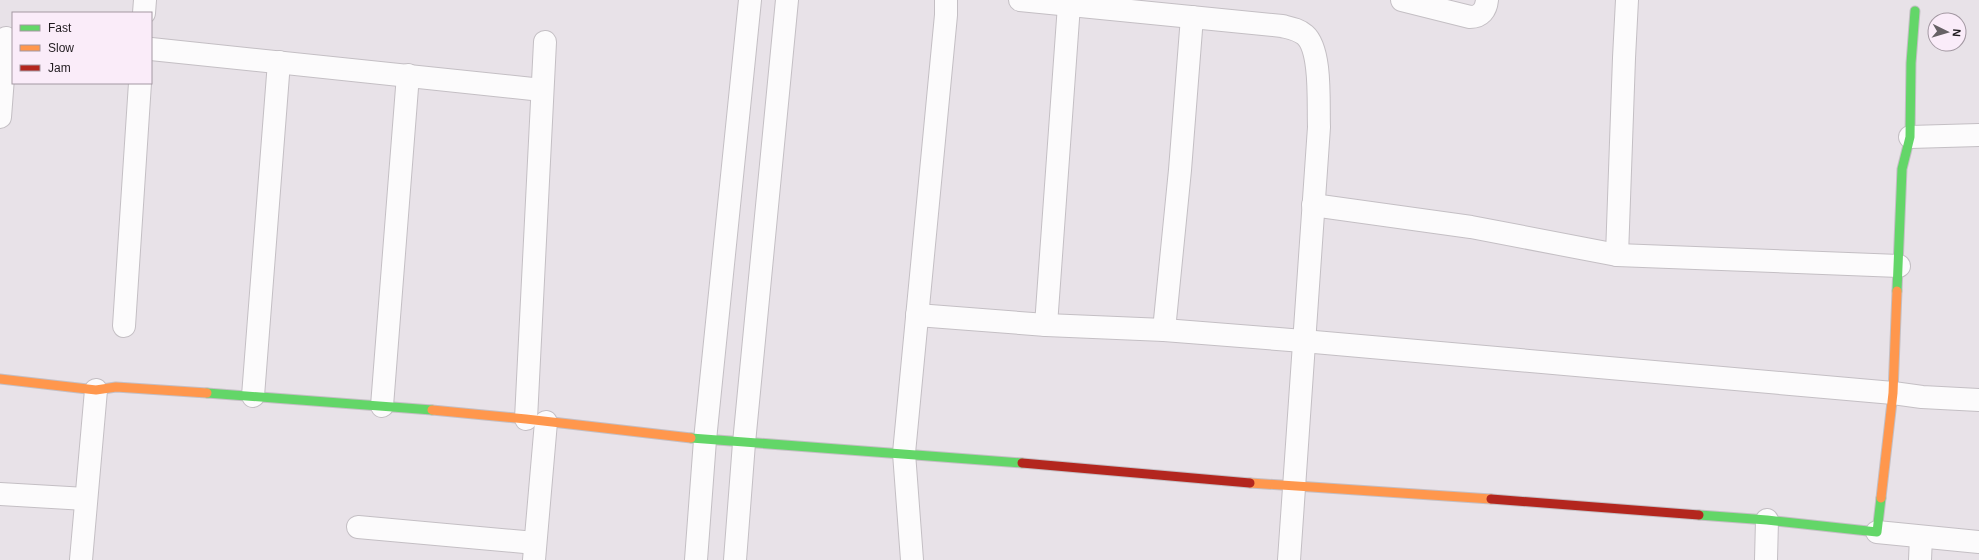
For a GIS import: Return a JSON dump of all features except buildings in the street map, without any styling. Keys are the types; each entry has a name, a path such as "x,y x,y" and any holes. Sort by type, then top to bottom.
{"street":[{"path":"144,12 145,0"},
{"path":"696,560 705,440 750,0"},
{"path":"736,560 744,442 787,0"},
{"path":"912,560 904,454 946,15 946,0"},
{"path":"1020,0 1294,29 1304,34 1312,43 1316,55 1319,127 1289,560"},
{"path":"1402,0 1470,18 1480,16 1484,11 1487,0"},
{"path":"1617,255 1624,58 1628,0"},
{"path":"1046,325 1069,5"},
{"path":"1877,532 1893,393 1902,169 1910,137 1911,62 1915,11"},
{"path":"1164,330 1180,170 1192,17"},
{"path":"0,117 6,38"},
{"path":"358,527 535,552 542,90 545,42"},
{"path":"152,49 542,90"},
{"path":"252,396 279,62"},
{"path":"382,406 408,75"},
{"path":"124,326 140,84"},
{"path":"1910,137 1979,135"},
{"path":"1313,205 1471,228 1617,255 1899,266"},
{"path":"917,315 1046,325 1164,330 1303,341 1893,393 1922,397 1979,400"},
{"path":"0,379 96,390 116,386 382,406 536,421 705,440 904,454 1295,487 1420,494 1767,520 1921,538 1979,542"},
{"path":"80,560 96,390"},
{"path":"0,494 86,499"},
{"path":"1766,560 1767,520"},
{"path":"1920,560 1921,538"}],"traffic: fast":[{"path":"1897,291 1902,169 1910,137 1911,63 1915,11"},
{"path":"207,393 432,410"},
{"path":"691,438 1022,463"},
{"path":"1699,515 1767,520 1877,532 1881,498"}],"traffic: slow":[{"path":"1881,498 1893,393 1897,291"},
{"path":"0,379 96,390 116,387 207,393"},
{"path":"432,410 691,438"},
{"path":"1250,483 1491,499"}],"traffic: jam":[{"path":"1022,463 1250,483"},
{"path":"1491,499 1699,515"}]}
